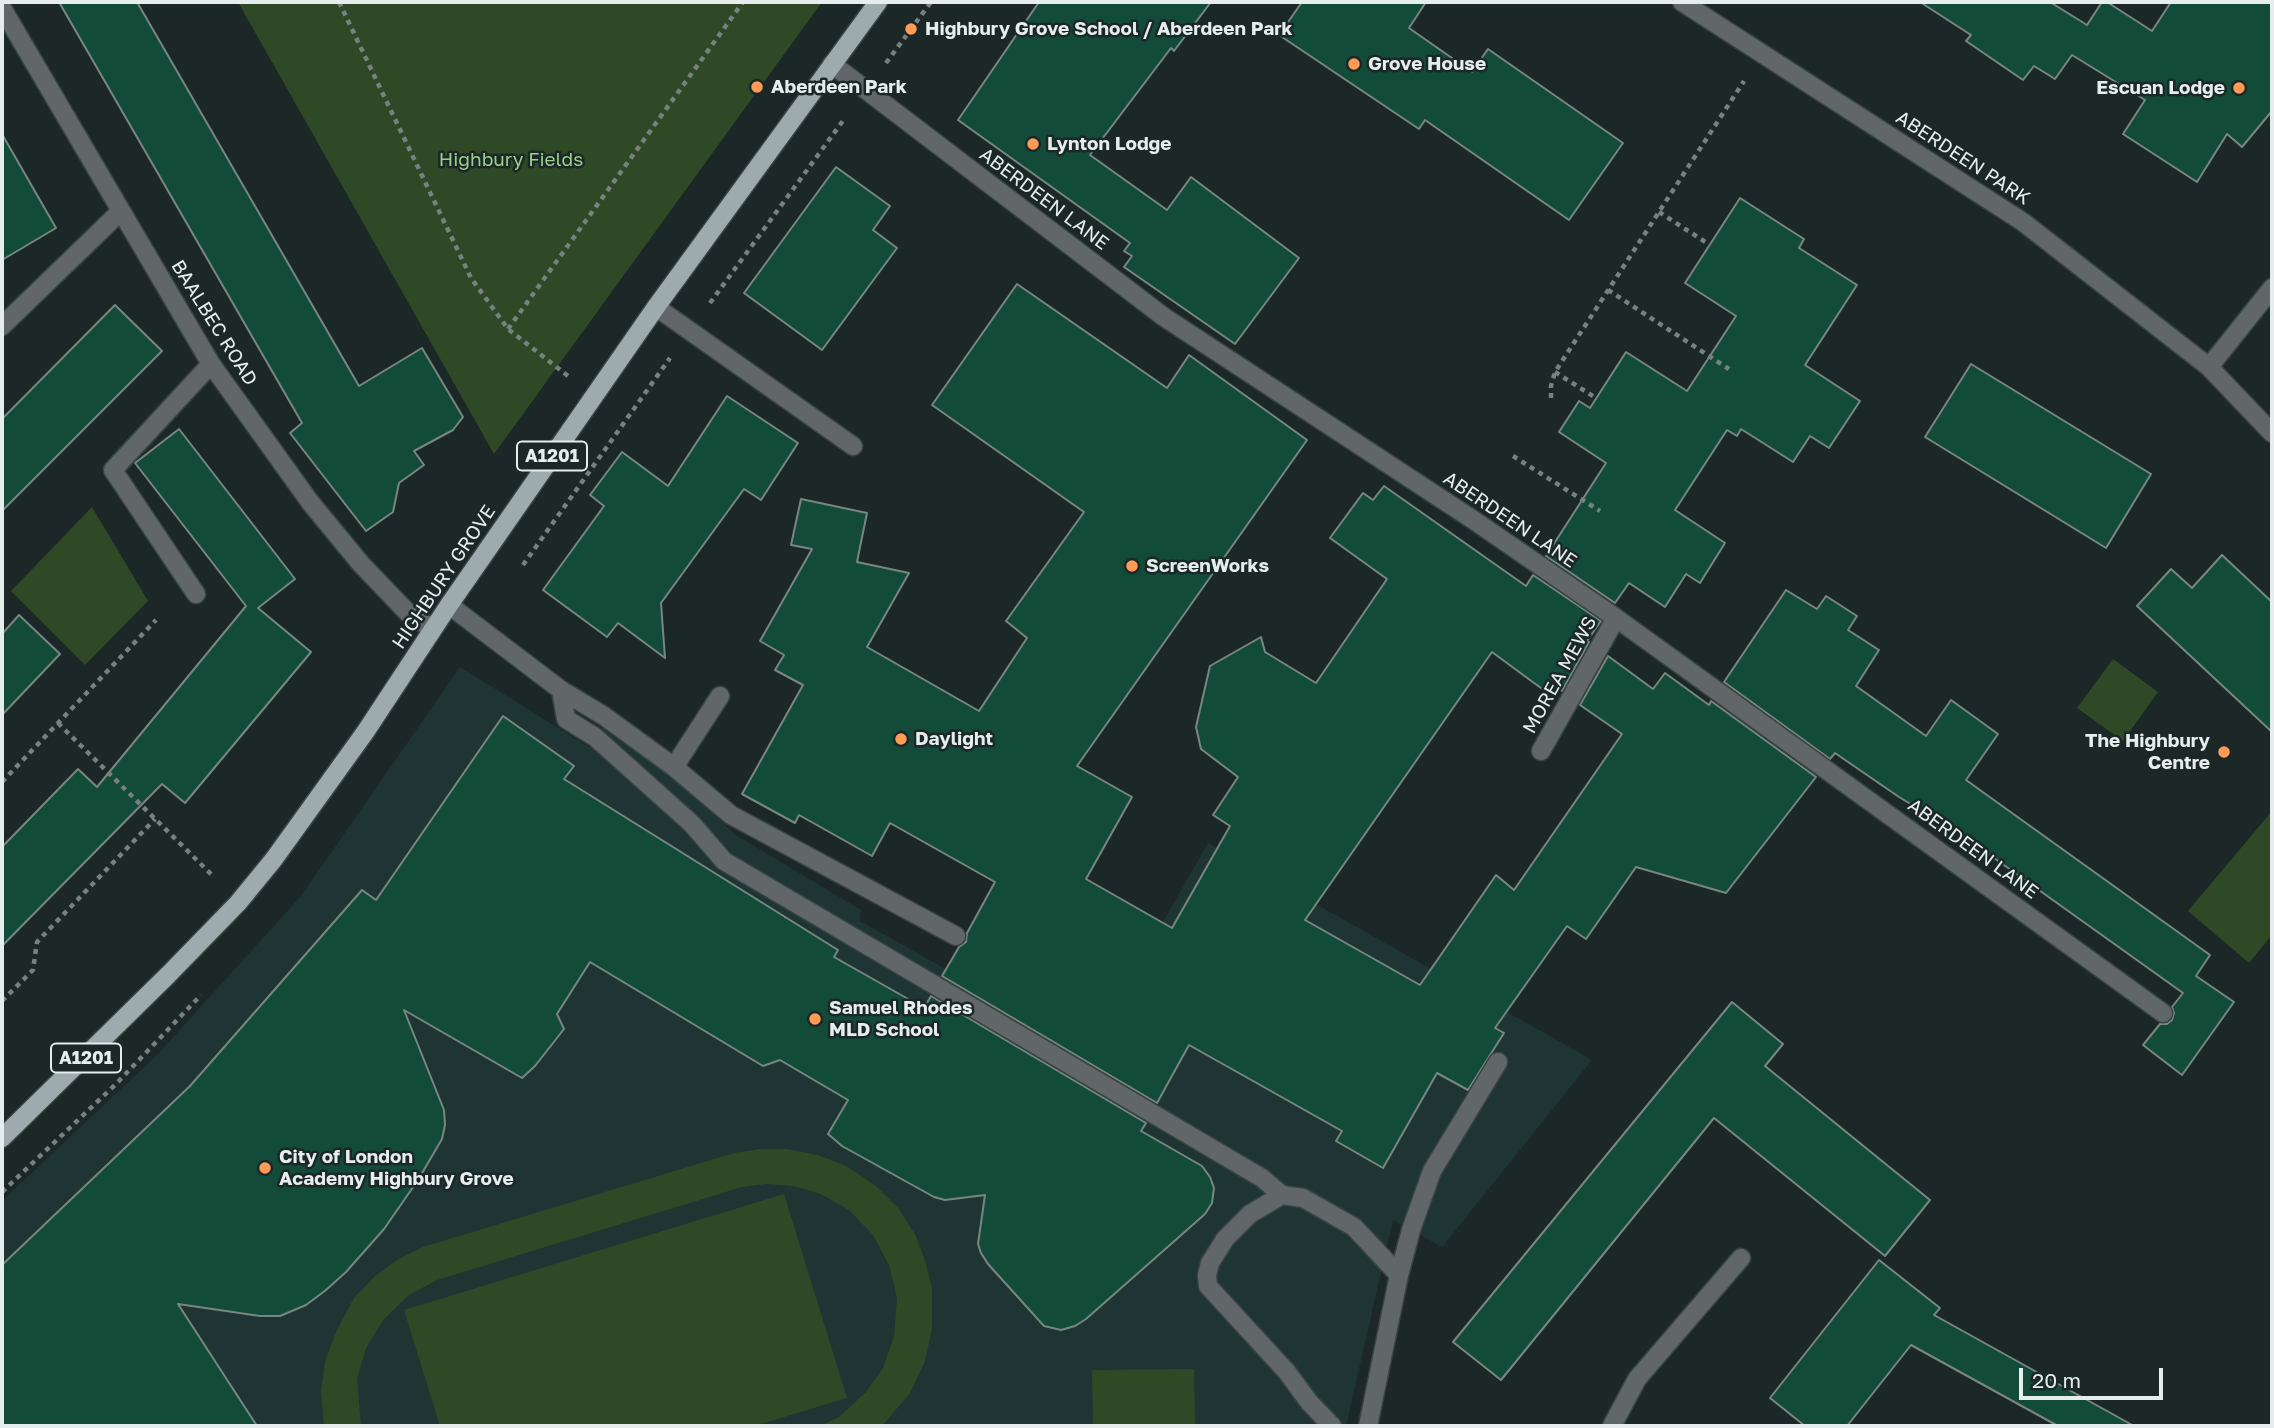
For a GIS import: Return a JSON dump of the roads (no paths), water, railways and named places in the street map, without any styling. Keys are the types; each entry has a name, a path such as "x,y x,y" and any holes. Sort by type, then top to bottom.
{"main road":[{"name":"HIGHBURY GROVE","path":"2,1138 92,1052 238,903 315,803 656,307 878,2"}],"street":[{"name":"ABERDEEN PARK","path":"1682,2 2024,222 2209,367 2272,433"},
{"name":"BAALBEC ROAD","path":"2,8 211,364 310,502 361,564 410,614 433,629"},
{"name":"ABERDEEN LANE","path":"832,64 1164,317 1472,519 1616,618 2163,1013"},
{"path":"2,326 121,211"},
{"path":"2209,367 2272,288"},
{"path":"656,307 853,446"},
{"path":"196,594 113,470 211,364"},
{"path":"449,605 561,690 604,716 674,767 731,815 956,936"},
{"name":"MOREA MEWS","path":"1541,751 1616,618"},
{"path":"561,690 566,719 595,737 692,824 724,861 1262,1178 1282,1195 1303,1198 1354,1227 1399,1275"},
{"path":"674,767 720,696"},
{"path":"1368,1426 1399,1275 1432,1171 1498,1062"},
{"path":"1282,1195 1250,1214 1225,1239 1210,1263 1208,1286 1287,1372 1309,1402 1332,1426"},
{"path":"1612,1426 1637,1379 1741,1258"}],"place":[{"name":"Highbury Grove School / Aberdeen Park","path":"911,29"},
{"name":"Grove House","path":"1354,64"},
{"name":"Aberdeen Park","path":"757,87"},
{"name":"Escuan Lodge","path":"2239,88"},
{"name":"Lynton Lodge","path":"1033,144"},
{"name":"ScreenWorks","path":"1132,566"},
{"name":"Daylight","path":"901,739"},
{"name":"The Highbury Centre","path":"2224,752"},
{"name":"Samuel Rhodes MLD School","path":"815,1019"},
{"name":"City of London Academy Highbury Grove","path":"265,1168"}],"park label":[{"name":"Highbury Fields","path":"511,160"}]}
